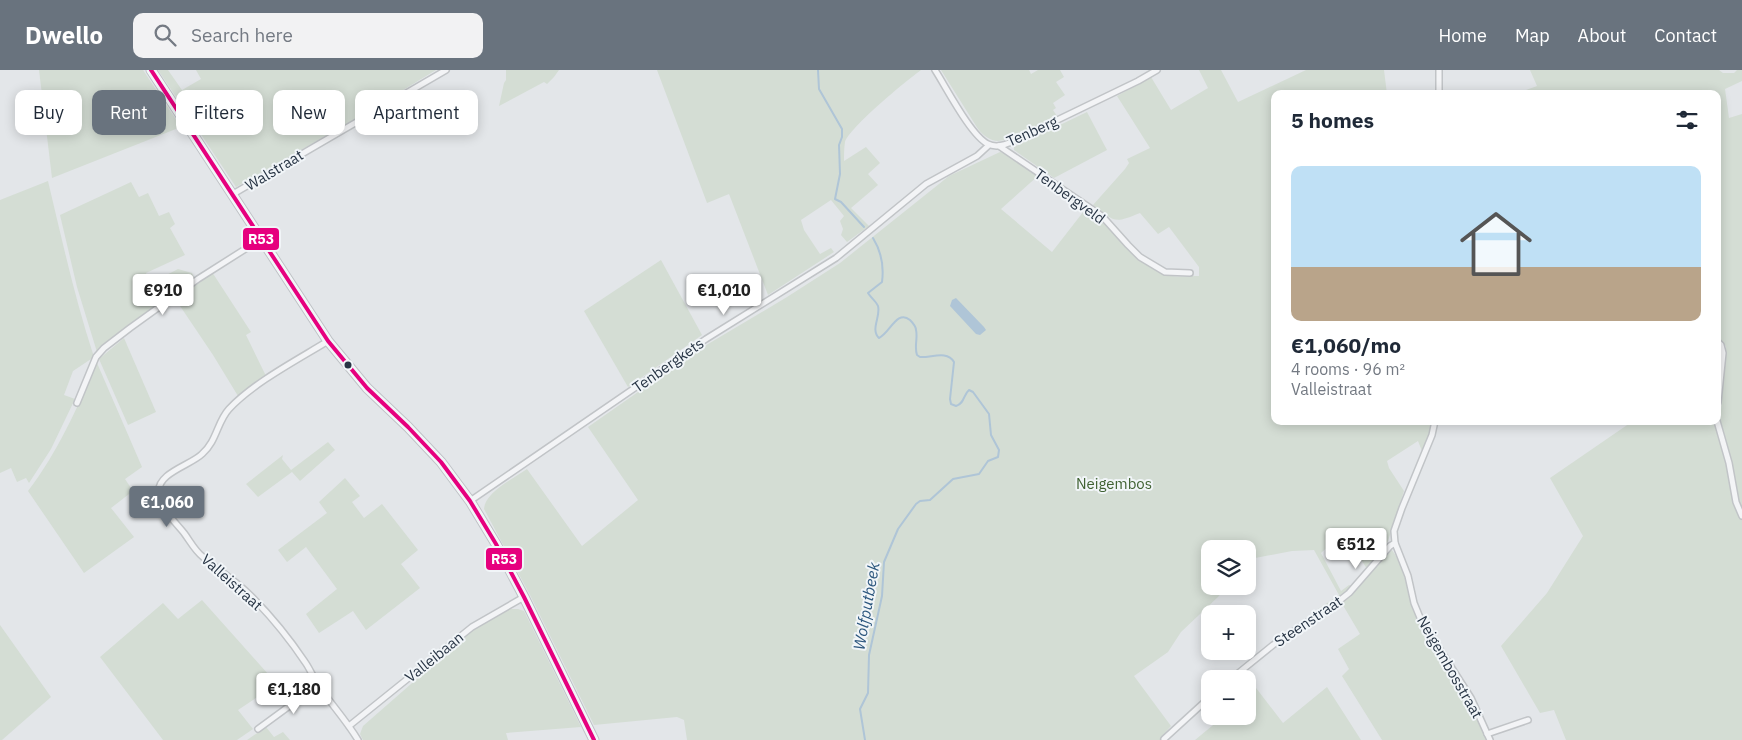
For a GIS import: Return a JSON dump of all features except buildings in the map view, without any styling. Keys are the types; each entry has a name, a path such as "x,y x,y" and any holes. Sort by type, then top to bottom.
{"main road":[{"path":"151,70 328,341 367,388 441,462 470,501 496,544 524,597 594,740"}],"street":[{"name":"Walstraat","path":"233,194 446,70"},
{"name":"Tenberg","path":"935,70 971,128 989,145 999,146 1027,135 1157,70"},
{"path":"1439,70 1439,90"},
{"name":"Tenbergkets","path":"470,501 706,339 836,258 926,184 977,156 989,145"},
{"name":"Tenbergveld","path":"999,146 1102,216 1140,256 1165,272 1190,274"},
{"path":"77,403 96,357 104,348 198,279 261,239"},
{"name":"Valleistraat","path":"328,341 239,399 227,411 212,444 203,454 190,463 169,473 161,483 158,491 162,504 202,556 230,576 250,595 291,642 306,663 318,685 358,740"},
{"path":"1721,345 1723,353 1721,373"},
{"path":"1395,543 1394,531 1432,435 1434,425"},
{"path":"1718,425 1729,463 1736,502 1742,516"},
{"name":"Steenstraat","path":"1242,670 1273,645 1349,593 1390,546 1395,543"},
{"name":"Neigembosstraat","path":"1395,543 1408,576 1414,603 1421,620 1471,698 1490,740"},
{"name":"Valleibaan","path":"349,726 472,627 524,597"},
{"path":"258,729 318,685"},
{"path":"1164,739 1201,704"},
{"name":"Neigembosstraat","path":"1487,734 1528,720"}],"green space":[{"path":"39,70 143,70 156,90 92,90 92,135 161,135 52,178 47,135 82,135 82,90 41,90"},
{"path":"158,70 168,70 182,90 176,90 176,97"},
{"path":"196,70 436,70 403,90 355,90 355,119 345,125 345,90 273,90 273,135 327,135 236,187 201,135 263,135 263,90 182,90 201,79"},
{"path":"506,70 559,70 547,84 544,82 499,106 506,80"},
{"path":"657,70 921,70 867,116 845,142 844,161 866,147 880,163 868,174 878,185 851,208 869,226 847,242 841,235 843,229 840,221 844,216 831,200 801,220 804,230 820,254 831,248 834,252 768,295 729,194 707,203"},
{"path":"941,70 1029,70 1031,74 1038,70 1060,70 1064,77 1056,82 1065,95 1053,103 1056,108 1053,110 1057,116 1011,138 995,141 978,129"},
{"name":"Neigembos","path":"1199,70 1221,70 1238,102 1306,70 1384,70 1386,90 1271,90 1271,425 1431,425 1430,434 1422,451 1418,441 1387,461 1389,468 1404,491 1388,541 1367,569 1344,532 1321,553 1341,591 1349,585 1352,586 1320,612 1318,609 1339,595 1314,550 1292,551 1256,558 1256,540 1201,540 1201,595 1220,595 1210,605 1201,605 1201,613 1181,632 1168,652 1134,676 1171,726 1161,737 1162,740 687,740 684,720 677,717 594,725 530,595 484,509 489,497 501,486 527,469 582,546 638,500 588,427 698,350 840,263 949,176 1000,152 1007,154 1039,175 1001,209 1052,252 1087,207 1142,262 1153,269 1172,276 1199,276 1199,267 1169,227 1158,234 1140,213 1115,220 1093,205 1125,169 1129,163 1127,159 1150,148 1117,96 1151,77 1171,110 1208,88"},
{"path":"1530,70 1719,70 1723,73 1734,73 1737,70 1742,70 1742,81 1725,89 1729,118 1742,114 1742,511 1738,503 1732,465 1721,425 1726,346 1721,343 1721,90 1526,90 1537,86"},
{"path":"166,104 176,120 176,129 166,133"},
{"path":"1087,112 1107,150 1054,178 1014,150 1014,147"},
{"path":"48,181 75,291 94,357 73,371 64,395 75,399 51,449 29,483 26,478 17,482 11,468 0,473 0,200"},
{"path":"131,182 139,197 148,193 159,216 169,212 175,224 170,228 185,255 146,273 151,283 178,269 192,273 195,280 107,342 97,352 77,287 60,215"},
{"path":"661,260 702,335 628,387 584,311"},
{"path":"212,272 251,332 246,335 266,376 238,396 174,297"},
{"path":"124,338 156,412 128,425 99,359"},
{"path":"97,363 142,467 125,479 133,491 111,508 134,537 84,573 28,491 58,445"},
{"path":"1627,425 1717,425 1728,465 1733,500 1742,521 1742,740 1566,740 1554,710 1540,713 1501,646 1547,593 1583,536 1550,478"},
{"path":"328,442 335,450 300,481 292,472 258,497 246,484 283,455 282,459 291,470"},
{"path":"345,478 360,496 352,502 364,518 382,504 418,550 401,564 420,588 366,630 353,611 319,633 306,614 337,589 306,547 287,562 278,550 327,513 319,502"},
{"path":"1392,550 1401,568 1419,622 1462,687 1486,740 1382,740 1342,676 1349,669 1338,649 1360,634 1341,602 1350,595 1388,551"},
{"path":"202,600 277,684 238,710 253,729 237,740 163,740 100,657 163,603 178,619"},
{"path":"509,609 524,611 581,727 506,733 508,740 363,740 360,734 363,726 475,628"},
{"path":"0,625 51,697 2,740 0,740"},
{"path":"1327,687 1361,740 1195,740 1213,725 1256,725 1256,688 1283,723"},
{"path":"266,727 274,737 283,732 290,740 247,740"}],"water":[{"path":"956,298 986,330 980,335 976,334 950,306 952,300"}],"waterway":[{"name":"Wolfputbeek","path":"818,70 819,89 842,129 839,145 840,174 835,199 841,202 864,227"},
{"name":"Wolfputbeek","path":"865,740 860,709 868,693 869,655 882,596 884,562 898,529 916,504 920,501 930,500 953,479 979,474 988,461 998,457 999,450 991,435 989,414 973,392 969,390 959,405 951,404 954,362 951,358 943,355 920,357 917,355 915,327 905,317 897,320 879,338 876,334 879,310 868,293 882,282 883,271 880,254 873,238"}],"transit line":[{"name":"R53","path":"151,70 328,341 367,388 441,462 470,501 496,544 524,597 594,740"}]}
